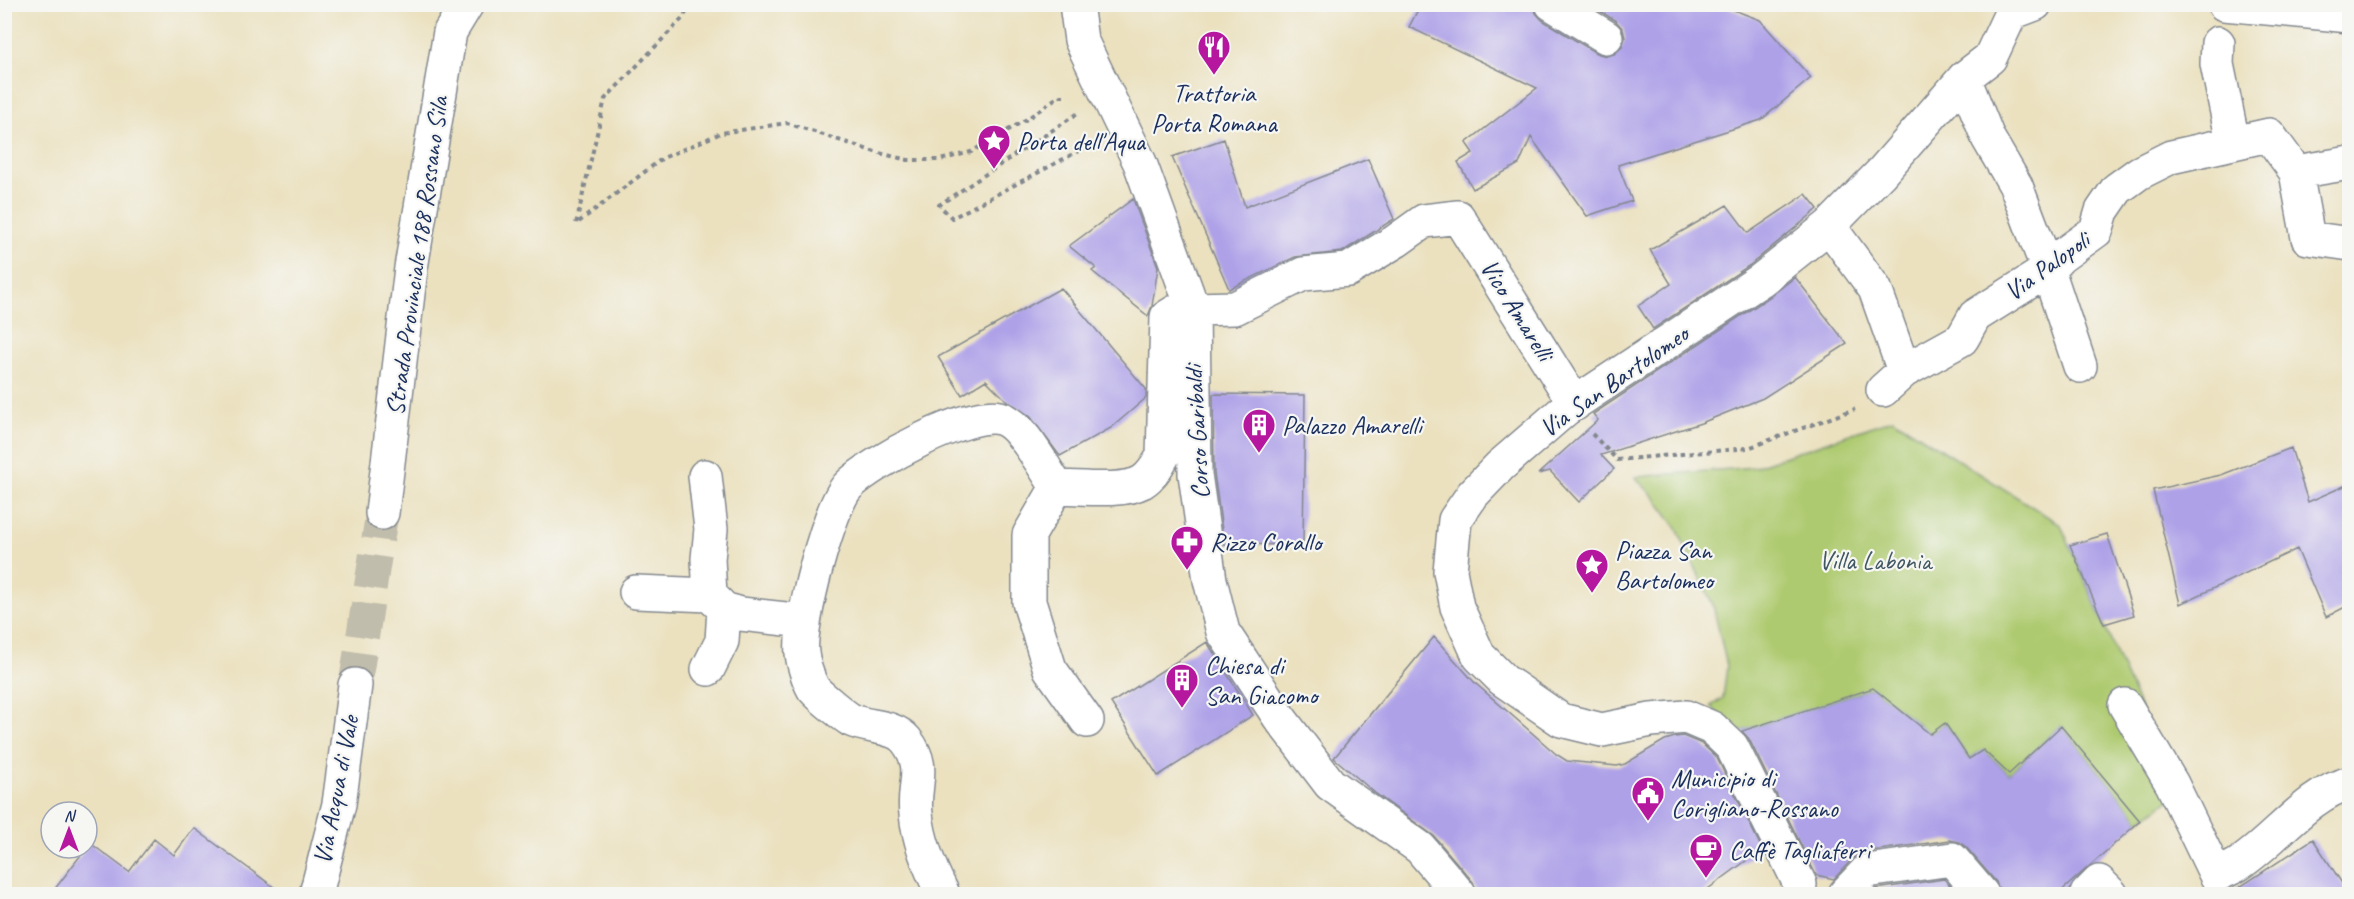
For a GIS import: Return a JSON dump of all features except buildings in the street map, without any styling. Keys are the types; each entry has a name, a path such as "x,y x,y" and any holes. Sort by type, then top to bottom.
{"street":[{"name":"Strada Provinciale 188 Rossano Sila","path":"382,513 411,268 450,32 467,4"},
{"name":"Corso Garibaldi","path":"1076,4 1081,40 1140,163 1192,309 1195,474 1210,580 1223,632 1279,717 1330,784 1420,848 1459,894"},
{"path":"1552,4 1606,37"},
{"path":"2224,4 2349,16"},
{"name":"Via San Bartolomeo","path":"1807,891 1732,747 1712,728 1686,717 1651,720 1602,730 1561,720 1503,680 1479,656 1457,607 1450,571 1455,520 1473,494 1500,466 1570,406 1761,280 1829,226 1881,173 1964,78 1990,58 2017,7"},
{"path":"2218,43 2217,64 2233,141"},
{"path":"1964,78 1988,138 2016,186 2048,270 2080,366"},
{"name":"Via Palopoli","path":"1882,390 1962,339 1976,316 2048,270 2060,257 2096,231 2102,211 2117,189 2139,173 2172,157 2233,141 2269,135 2296,172 2308,238 2349,244"},
{"path":"2296,172 2349,163"},
{"name":"Vico Amarelli","path":"1192,309 1235,308 1303,274 1348,270 1396,242 1424,221 1458,217 1570,406"},
{"path":"1829,226 1875,289 1882,390"},
{"path":"1057,487 1119,488 1141,482 1153,472 1163,456 1167,317 1176,312 1192,309"},
{"path":"943,894 926,861 915,812 919,778 916,756 904,737 851,720 814,689 802,653 804,621 832,515 848,485 892,454 930,435 982,418 1000,418 1017,429 1057,487"},
{"path":"705,476 711,529 708,560 722,641 708,669"},
{"path":"1057,487 1029,535 1029,602 1050,669 1087,721"},
{"path":"636,592 717,602 741,614 804,621"},
{"name":"Via Acqua di Vale","path":"316,894 339,804 355,685"},
{"path":"2125,705 2172,784 2220,885 2238,865 2296,814 2339,786 2349,783"},
{"path":"1845,894 1867,871 1952,859 1982,894"}],"path":[{"path":"692,4 681,20 604,99 576,224 663,159 721,133 787,123 875,152 908,160 940,160 971,152 1027,119 1059,96 1078,96"},
{"path":"1083,111 939,205 952,218 1123,128"},
{"path":"1570,406 1617,459 1748,448 1882,390"}],"green space":[{"name":"Villa Labonia","path":"1893,419 2061,525 2177,794 2140,821 2061,726 2009,774 1983,750 1969,759 1945,723 1930,734 1873,688 1737,733 1711,706 1723,698 1727,666 1713,605 1676,527 1657,500 1635,477 1754,467"}],"tunnel":[{"path":"355,685 382,513"}],"place":[{"name":"Trattoria Porta Romana","path":"1214,76"},
{"name":"Porta dell'Aqua","path":"994,170"},
{"name":"Palazzo Amarelli","path":"1259,454"},
{"name":"Rizzo Corallo","path":"1187,571"},
{"name":"Piazza San Bartolomeo","path":"1592,594"},
{"name":"Chiesa di San Giacomo","path":"1182,709"},
{"name":"Municipio di Corigliano-Rossano","path":"1648,822"},
{"name":"Caffè Tagliaferri","path":"1706,879"}]}
